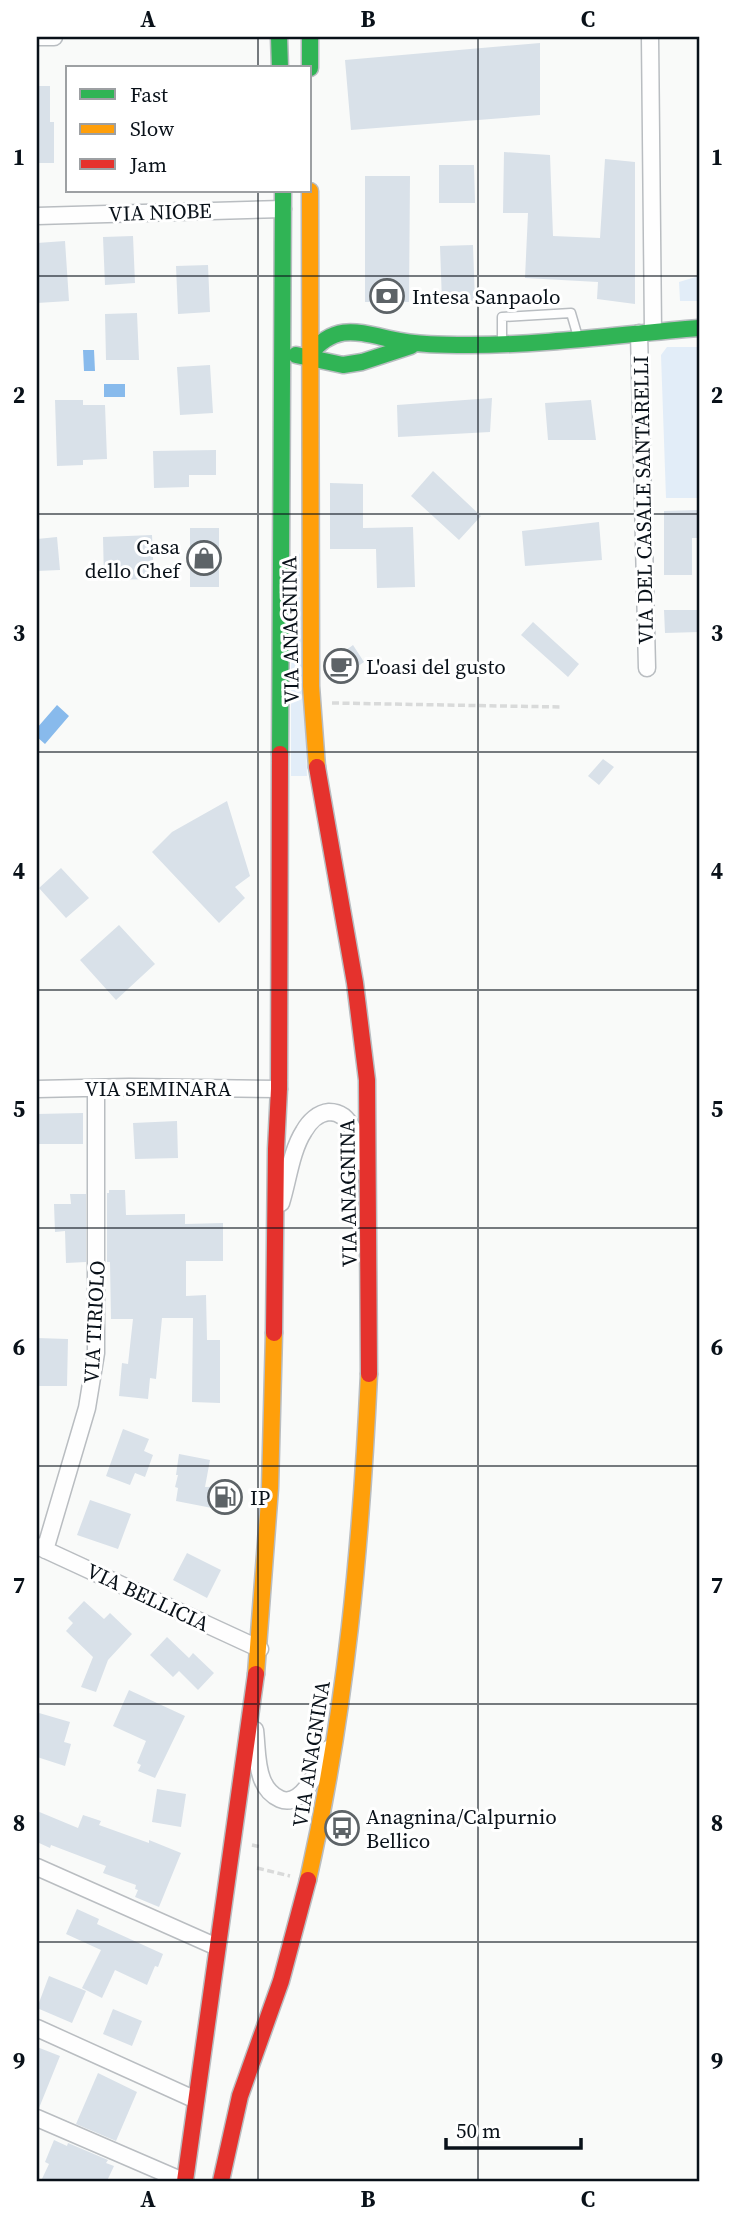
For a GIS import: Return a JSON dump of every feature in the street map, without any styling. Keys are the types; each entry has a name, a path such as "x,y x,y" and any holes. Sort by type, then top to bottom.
{"main road":[{"path":"279,37 280,66"},
{"path":"310,37 310,66"},
{"name":"VIA ANAGNINA","path":"184,2181 260,1649 271,1450 279,1089 283,192"},
{"name":"VIA ANAGNINA","path":"221,2181 240,2096 281,1981 301,1913 323,1814 353,1610 363,1502 370,1340 368,1113 355,983 322,804 312,702 310,192"},
{"path":"309,355 324,337 343,331 418,344 502,344 579,340 699,328"},
{"path":"283,356 309,355 330,364 343,365 418,344"}],"street":[{"path":"37,37 54,37"},
{"name":"VIA DEL CASALE SANTARELLI","path":"647,668 646,332 650,37"},
{"name":"VIA NIOBE","path":"37,216 283,209"},
{"name":"VIA TIRIOLO","path":"41,1548 87,1408 96,1353 96,1087"},
{"name":"VIA SEMINARA","path":"37,1089 279,1089"},
{"path":"275,1223 303,1132 318,1115 331,1112 340,1115 349,1122 358,1148 370,1262"},
{"name":"VIA BELLICIA","path":"41,1548 260,1649"},
{"path":"252,1700 261,1777 268,1790 283,1800 298,1797 307,1787 337,1729"},
{"path":"37,1867 217,1947"},
{"path":"37,2028 196,2100"},
{"path":"37,2118 184,2181"}],"lane":[{"path":"502,344 502,317 514,315 571,313 579,340"}],"path":[{"path":"312,702 561,707"},
{"path":"257,1868 298,1878"}],"shaded area":[{"path":"699,276 699,301 680,301 679,282"},
{"path":"667,347 699,347 699,498 666,498 661,355"},
{"path":"300,553 307,776 291,776 291,669 297,558"}],"water":[{"path":"83,350 94,350 95,371 84,371"},
{"path":"104,384 125,384 125,397 104,397"},
{"path":"57,705 69,716 45,744 37,737 37,728"}],"building":[{"path":"540,43 540,115 351,130 345,60"},
{"path":"37,86 50,86 50,122 54,122 54,163 37,163"},
{"path":"504,152 550,155 553,236 600,238 605,159 635,162 635,304 597,299 598,282 525,278 528,213 503,213"},
{"path":"439,165 474,165 475,203 439,203"},
{"path":"365,176 410,176 409,302 365,302"},
{"path":"133,236 135,283 105,285 103,237"},
{"path":"65,241 69,301 37,303 37,243"},
{"path":"473,245 475,301 442,302 440,246"},
{"path":"208,265 210,312 178,314 176,266"},
{"path":"137,313 139,360 106,360 105,314"},
{"path":"210,365 213,413 180,415 177,367"},
{"path":"492,398 490,432 398,437 397,405"},
{"path":"55,400 83,400 83,405 105,405 107,459 83,460 83,465 57,466"},
{"path":"591,400 596,440 548,440 545,403"},
{"path":"216,450 216,475 189,475 189,487 154,488 153,451"},
{"path":"433,471 481,516 459,540 411,496"},
{"path":"330,483 363,484 363,528 413,527 415,587 377,588 376,549 330,549"},
{"path":"698,510 699,538 692,538 692,575 664,575 664,511"},
{"path":"599,522 602,560 525,566 522,531"},
{"name":"Casa dello Chef","path":"190,528 219,528 219,587 190,587"},
{"path":"152,535 154,579 104,580 103,537"},
{"path":"57,537 60,570 37,571 37,539"},
{"path":"664,610 699,610 699,632 665,633"},
{"path":"533,622 579,664 568,677 521,635"},
{"path":"353,645 364,662 345,675 334,659"},
{"path":"603,759 614,767 599,785 588,776"},
{"path":"227,801 250,876 235,887 245,898 219,923 152,852 172,832"},
{"path":"61,868 89,898 66,918 39,888"},
{"path":"119,925 155,964 116,1000 80,960"},
{"path":"83,1113 83,1144 37,1144 37,1114"},
{"path":"177,1121 178,1158 135,1159 133,1123"},
{"path":"109,1190 125,1190 126,1215 185,1214 185,1224 223,1223 223,1261 186,1261 186,1296 206,1295 207,1340 220,1340 220,1403 192,1402 193,1318 162,1318 156,1379 150,1378 148,1399 119,1396 122,1363 128,1364 133,1319 111,1319 110,1262 107,1262"},
{"path":"70,1194 86,1194 86,1262 66,1263 65,1231 55,1232 54,1204 71,1204"},
{"path":"37,1338 68,1339 67,1386 37,1386"},
{"path":"123,1429 149,1439 144,1451 153,1455 145,1477 135,1473 130,1485 106,1476"},
{"path":"179,1454 210,1460 205,1487 235,1486 235,1507 212,1508 176,1501"},
{"path":"90,1500 131,1514 118,1549 77,1535"},
{"path":"187,1553 221,1570 207,1598 173,1580"},
{"path":"84,1601 104,1619 110,1613 132,1634 108,1660 96,1692 81,1687 93,1657 66,1631 73,1623 68,1618"},
{"path":"167,1637 189,1658 193,1653 214,1673 198,1690 179,1671 173,1677 150,1655"},
{"path":"129,1690 185,1716 155,1778 138,1771 141,1765 137,1763 146,1741 113,1726"},
{"path":"39,1713 70,1722 64,1742 71,1744 65,1766 37,1757"},
{"path":"157,1789 186,1794 181,1827 152,1822"},
{"path":"37,1811 78,1828 83,1815 101,1821 99,1825 181,1853 159,1907 135,1897 138,1890 135,1889 136,1885 103,1873 106,1866 37,1842"},
{"path":"77,1909 99,1919 97,1924 163,1954 147,1985 115,1970 102,1998 82,1988 101,1950 66,1934"},
{"path":"49,1976 86,1991 72,2023 37,2008"},
{"path":"113,2009 142,2021 132,2046 103,2034"},
{"path":"37,2047 60,2056 39,2108 37,2108"},
{"path":"98,2073 137,2092 116,2141 76,2124"},
{"path":"54,2140 108,2160 106,2163 114,2166 107,2181 41,2181 49,2164 45,2162"}],"traffic: fast":[{"path":"279,37 280,66"},
{"path":"310,37 310,66"},
{"path":"280,754 283,192"},
{"path":"309,355 327,338 346,332 420,344 499,345 699,328"},
{"path":"296,355 343,365 362,362 411,346"}],"traffic: slow":[{"path":"310,192 311,686 317,767"},
{"path":"256,1674 270,1488 274,1333"},
{"path":"308,1880 332,1754 350,1628 369,1374"}],"traffic: jam":[{"path":"274,1333 279,1089 280,754"},
{"path":"317,767 355,983 367,1080 369,1374"},
{"path":"185,2181 256,1674"},
{"path":"221,2181 240,2096 281,1981 308,1880"}],"place":[{"name":"Intesa Sanpaolo","path":"387,296"},
{"name":"Casa dello Chef","path":"204,558"},
{"name":"L'oasi del gusto","path":"341,666"},
{"name":"IP","path":"225,1497"},
{"name":"Anagnina/Calpurnio Bellico","path":"342,1828"}]}
